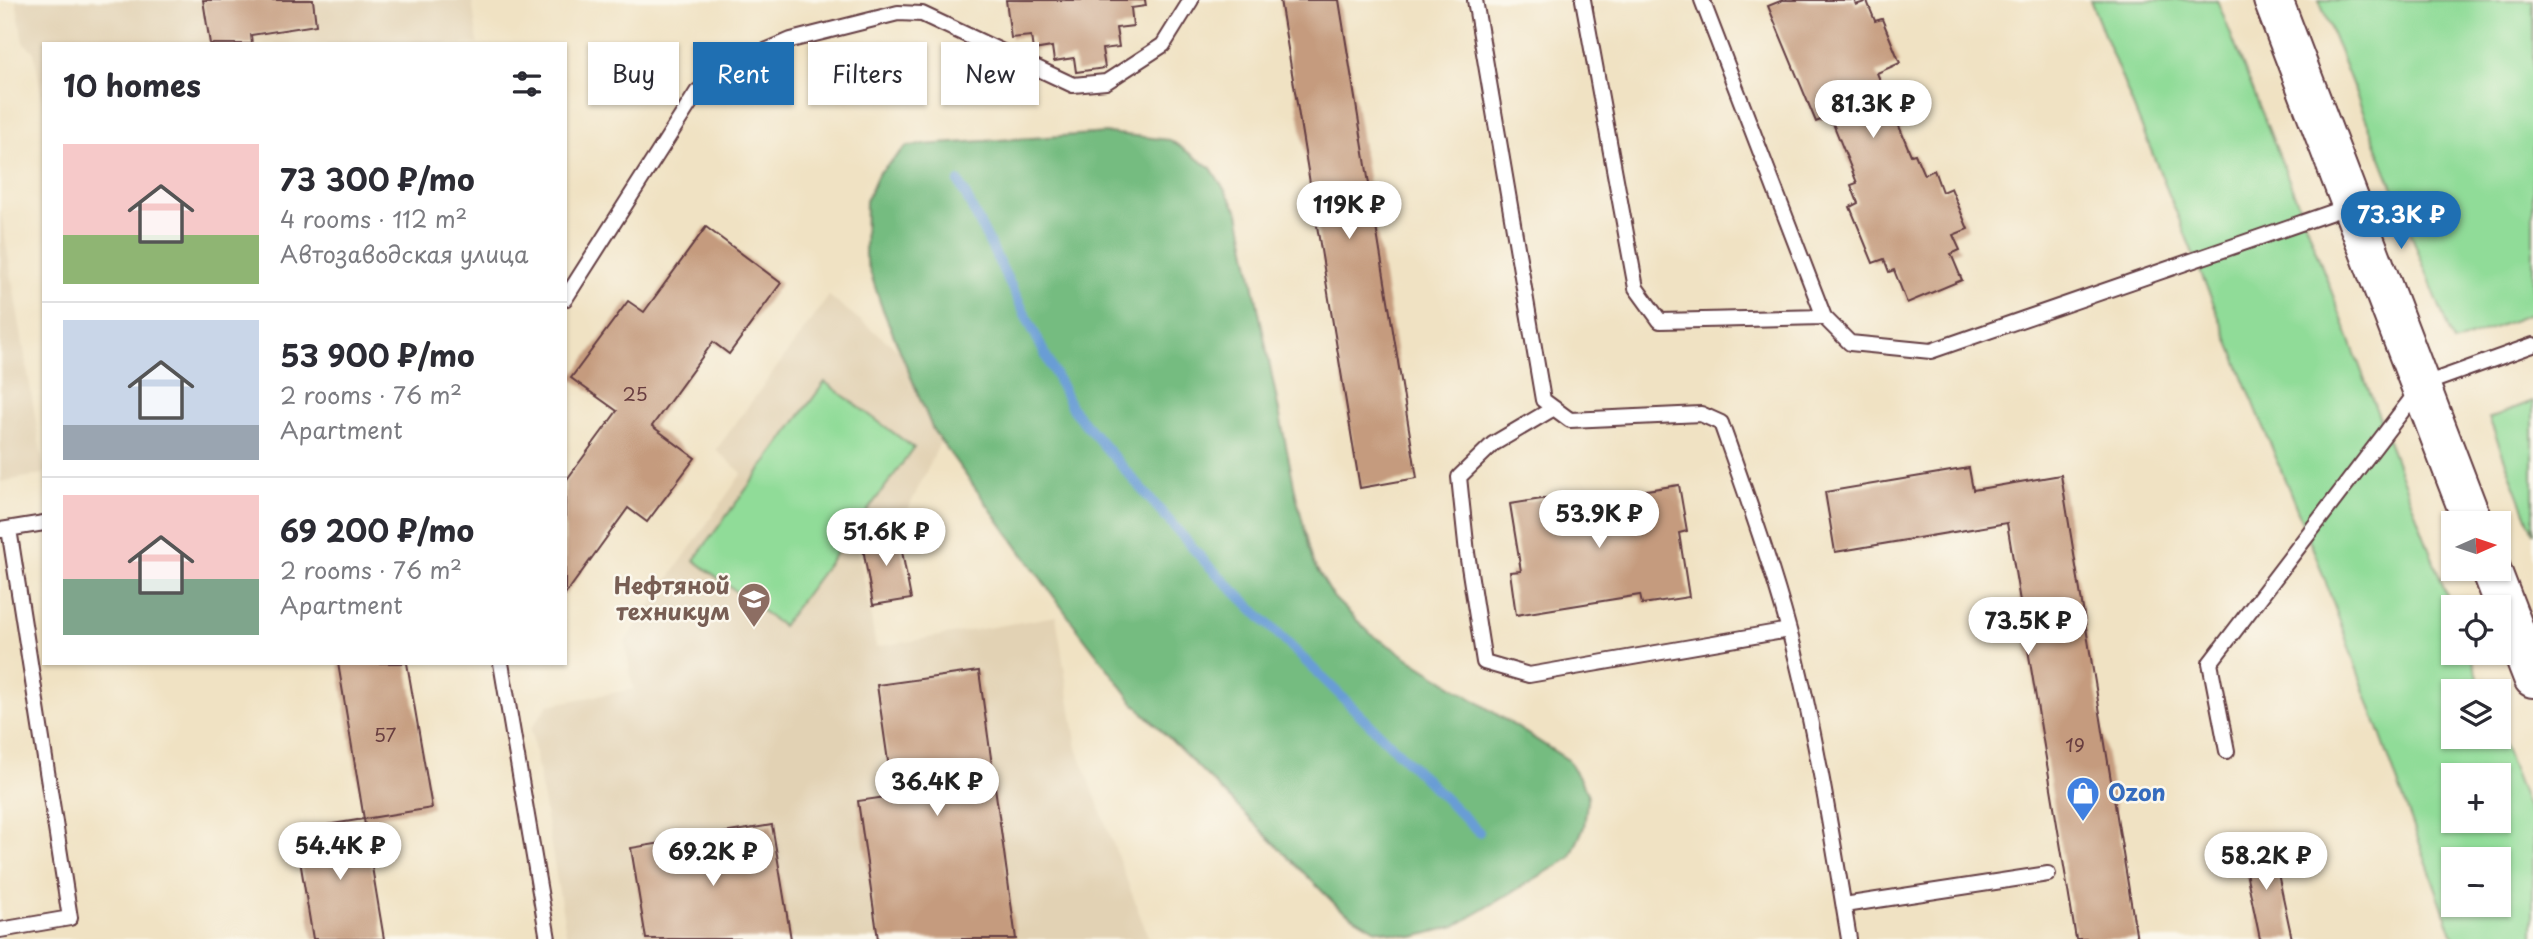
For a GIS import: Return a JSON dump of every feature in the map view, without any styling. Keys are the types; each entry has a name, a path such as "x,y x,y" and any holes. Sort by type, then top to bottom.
{"main road":[{"path":"2273,0 2469,511"},
{"path":"2496,581 2533,678"}],"lane":[{"path":"567,296 697,92 735,64 791,40 898,13 922,14 1073,85 1106,82 1163,45 1191,0"},
{"path":"1475,0 1543,400 1570,420 1701,414 1721,423 1744,487 1788,630 1830,816 1849,939"},
{"path":"1583,0 1636,288 1660,321 1824,317"},
{"path":"1702,0 1824,317 1850,343 1931,351 2351,206"},
{"path":"2227,751 2210,663 2422,386 2533,345"},
{"path":"1554,408 1493,444 1460,477 1466,553 1483,662 1529,675 1788,630"},
{"path":"0,930 70,918 5,529 42,523"},
{"path":"501,665 548,939"},
{"path":"1844,905 2048,874"}],"shaded area":[{"path":"16,0 472,0 478,42 42,42 42,98 34,52 23,42"},
{"path":"0,207 42,457 42,474 0,482"},
{"name":"Нефтяной техникум","path":"829,296 961,399 900,526 856,534 876,647 1056,616 1077,748 1149,939 567,939 531,729 548,705 633,689 625,642 742,473 716,450"}],"green space":[{"path":"2090,0 2217,0 2296,198 2447,595 2441,595 2441,665 2474,665 2479,679 2441,679 2441,749 2505,749 2511,763 2441,763 2441,833 2511,833 2511,763 2533,821 2533,939 2454,939 2446,917 2511,917 2511,847 2441,847 2441,903 2318,561"},
{"path":"2319,0 2533,0 2533,313 2454,343"},
{"path":"1108,133 1170,140 1211,168 1239,213 1296,495 1313,563 1334,598 1371,634 1568,760 1588,793 1584,827 1570,858 1455,926 1414,937 1374,929 1339,908 1135,704 933,430 881,305 865,256 866,201 878,174 907,146"},
{"path":"825,382 914,448 782,626 694,560"},
{"path":"2533,401 2533,533 2489,418"}],"building":[{"path":"203,0 313,0 316,25 251,35 252,42 210,42"},
{"path":"1006,0 1145,0 1146,6 1131,8 1133,26 1116,28 1119,47 1102,49 1105,68 1076,72 1074,58 1054,61 1052,47 1039,49 1039,42 1032,42 1031,36 1011,38"},
{"path":"1280,0 1339,0 1417,478 1360,488"},
{"path":"1783,0 1854,0 1856,5 1867,1 1875,21 1882,19 1900,63 1877,73 1911,155 1915,154 1924,175 1934,170 1942,192 1951,188 1968,229 1953,235 1960,250 1951,254 1962,280 1907,303 1894,270 1889,272 1884,259 1873,263 1850,207 1858,203 1851,185 1857,183 1830,116 1816,122 1768,6"},
{"path":"706,227 781,283 729,354 713,342 652,426 695,458 647,522 628,508 567,592 567,479 617,411 571,378 628,301 644,312"},
{"path":"1969,468 1973,490 2061,475 2137,939 2076,939 2007,523 1835,552 1825,492"},
{"path":"1679,485 1687,531 1679,533 1689,597 1642,604 1640,595 1516,615 1510,572 1521,571 1510,504 1555,497 1556,504"},
{"path":"898,530 911,599 873,605 861,537"},
{"path":"338,665 407,665 432,808 364,819"},
{"path":"979,671 1016,939 878,939 858,801 893,796 877,685"},
{"path":"364,819 384,939 313,939 295,830"},
{"path":"772,825 791,939 646,939 631,848"},
{"path":"2271,841 2292,939 2260,939 2241,848"}],"waterway":[{"path":"959,182 1073,410 1205,562 1479,832"}],"place":[{"name":"Нефтяной техникум","path":"754,629"},
{"name":"Ozon","path":"2083,823"}]}
